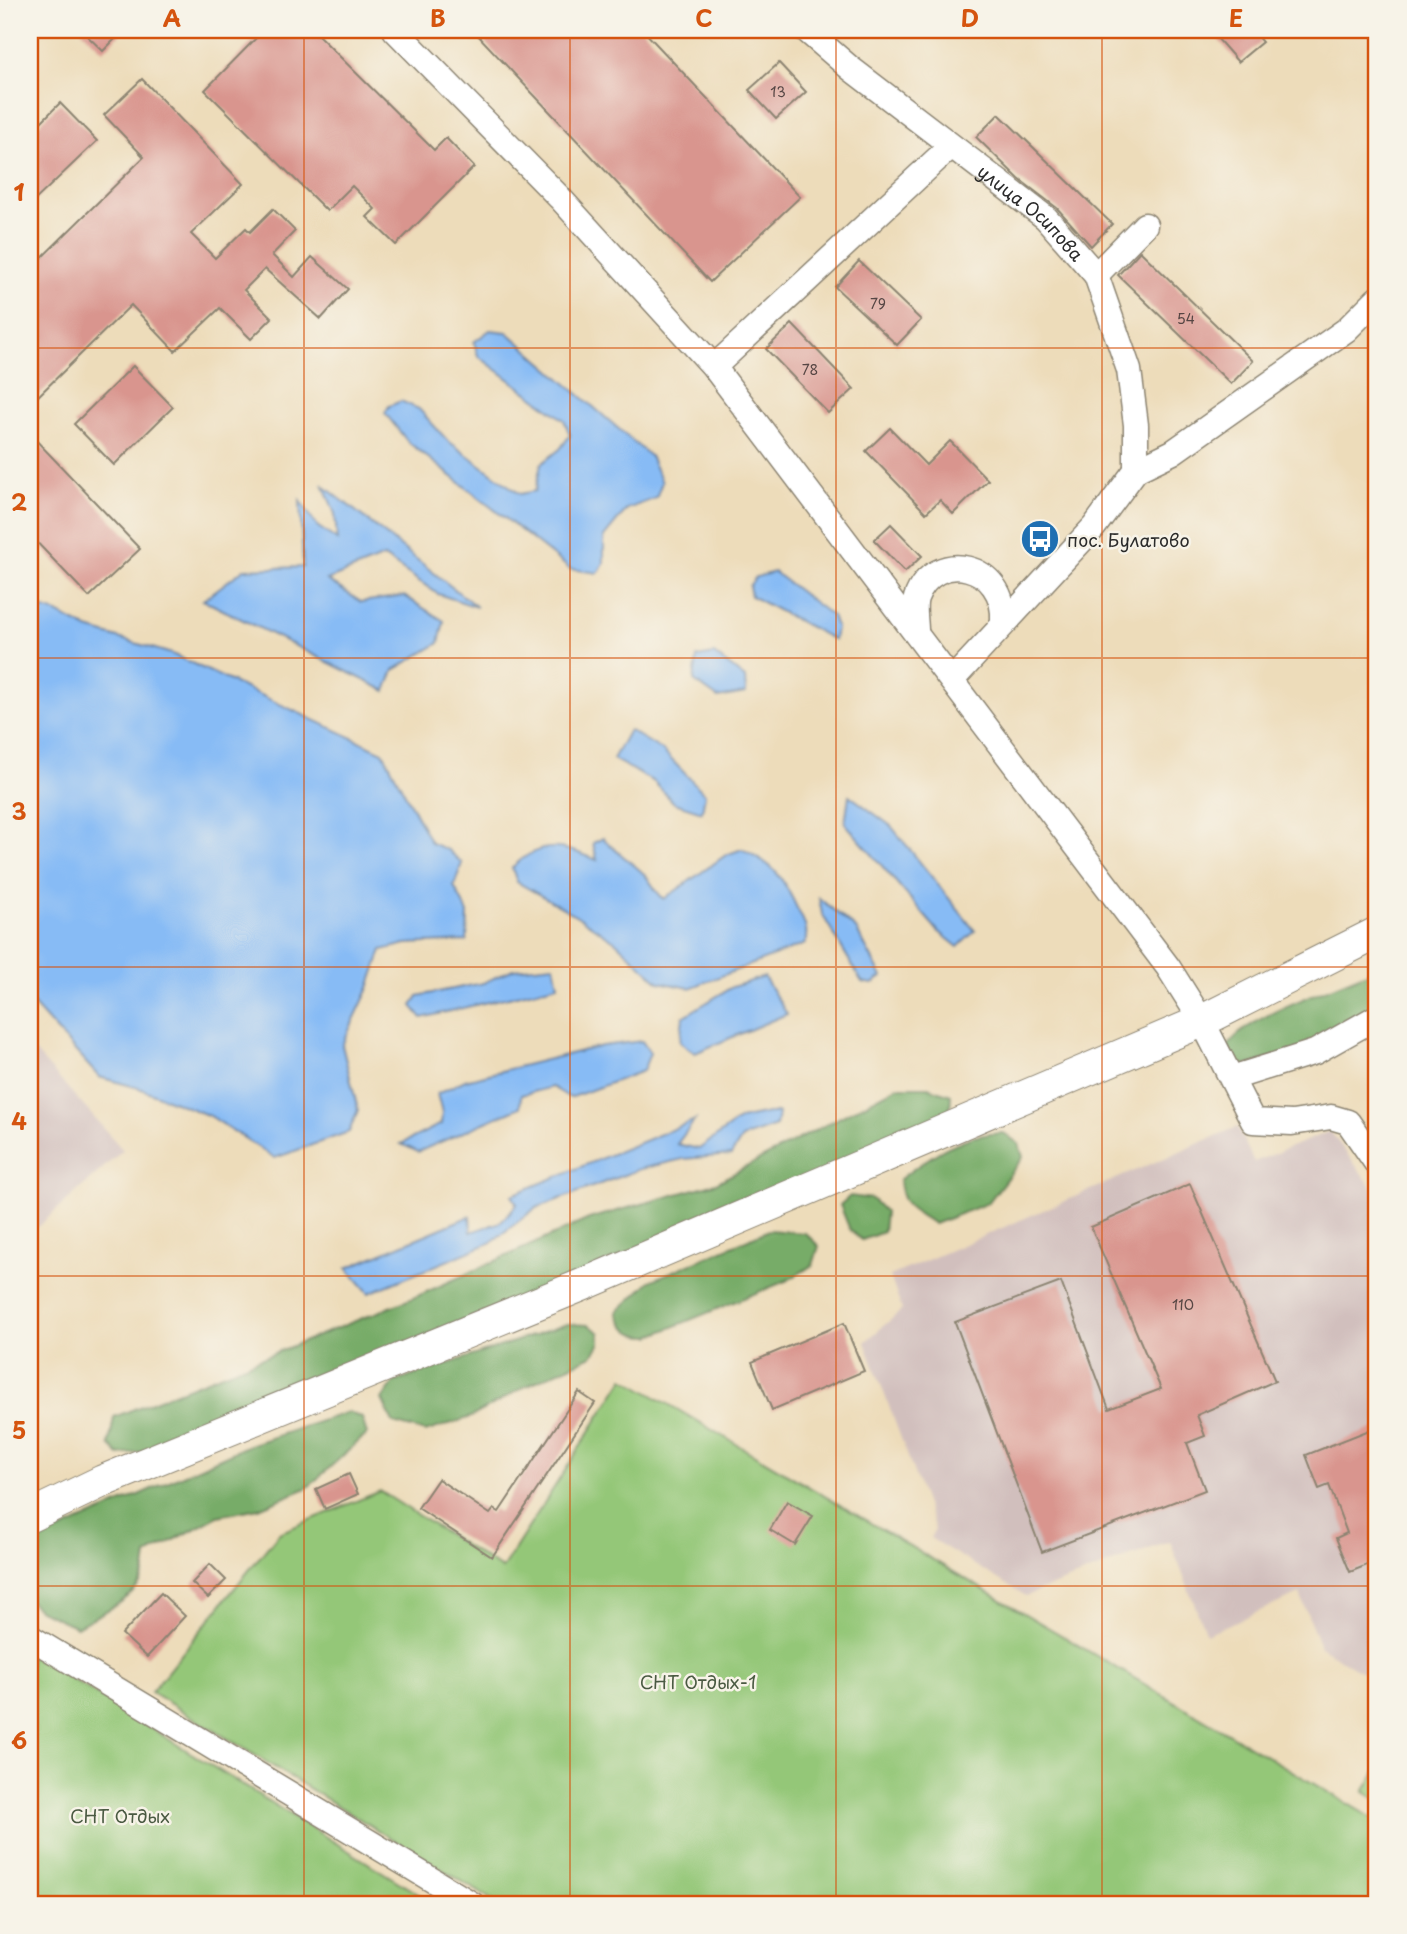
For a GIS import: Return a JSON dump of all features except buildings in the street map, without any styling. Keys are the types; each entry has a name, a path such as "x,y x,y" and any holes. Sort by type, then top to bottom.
{"main road":[{"path":"30,1516 103,1481 582,1285 1202,1021 1377,933"}],"street":[{"path":"395,30 561,198 714,367 1105,880 1168,967 1202,1021 1253,1121 1292,1123 1331,1117 1348,1122 1377,1164"},
{"name":"улица Осипова","path":"806,30 1046,219 1096,275 1129,370 1136,425 1136,470"},
{"path":"714,367 951,146"},
{"path":"1096,275 1145,225"},
{"path":"952,680 1094,527 1136,470 1174,452 1346,330 1377,299"},
{"path":"916,631 916,599 929,578 951,568 976,570 995,585 1004,605 1003,622"},
{"path":"1232,1078 1315,1052 1377,1017"},
{"path":"30,1637 472,1904"}],"shaded area":[{"path":"30,1046 123,1150 30,1234"},
{"path":"1237,1127 1254,1162 1330,1131 1377,1194 1377,1681 1320,1647 1300,1594 1206,1634 1170,1541 1026,1596 930,1538 935,1529 865,1342 902,1310 890,1276"}],"green space":[{"path":"1377,968 1377,1007 1306,1048 1242,1067 1227,1047 1254,1023 1274,1012"},
{"path":"897,1087 928,1087 951,1095 950,1109 934,1127 146,1452 119,1455 109,1445 114,1417 413,1298 589,1219 716,1183"},
{"path":"1004,1133 1019,1144 1023,1157 988,1203 934,1224 905,1203 899,1180 923,1162 961,1141"},
{"path":"850,1196 872,1199 885,1212 883,1232 862,1240 850,1230 840,1205"},
{"path":"769,1230 805,1233 819,1246 813,1265 788,1280 651,1336 634,1333 623,1323 617,1312 650,1281"},
{"path":"567,1324 589,1325 600,1333 600,1343 592,1356 528,1385 471,1417 425,1432 393,1423 382,1399 394,1382"},
{"name":"СНТ Отдых-1","path":"624,1378 1377,1821 1377,1904 499,1904 151,1692 279,1533 380,1491 502,1569"},
{"path":"348,1412 362,1418 367,1434 307,1488 259,1508 218,1516 147,1555 139,1586 114,1606 77,1627 39,1610 30,1602 30,1544 249,1445"},
{"name":"СНТ Отдых","path":"30,1653 434,1904 30,1904"},
{"path":"1377,1770 1377,1800 1364,1792"}],"water":[{"path":"490,330 507,332 650,456 662,482 656,498 627,509 604,537 604,563 598,573 570,569 408,442 385,413 389,406 401,401 419,409 447,440 520,494 535,491 541,464 560,449 570,435 564,420 478,356 474,342"},
{"path":"324,486 477,607 438,594 384,557 327,580 361,602 404,596 444,621 439,643 394,670 386,691 203,600 244,569 303,567 300,500 317,526 337,540 335,514"},
{"path":"774,572 832,616 836,627 834,640 751,596 749,586 756,577"},
{"path":"30,605 57,613 88,629 172,654 383,752 431,843 448,850 462,863 454,886 468,913 467,941 406,944 382,950 369,988 342,1045 358,1110 349,1132 275,1158 210,1116 139,1088 99,1077 30,1001"},
{"path":"714,654 745,678 746,693 718,698 694,681 697,657"},
{"path":"629,730 662,750 705,794 702,812 674,803 654,782 613,759"},
{"path":"849,795 891,826 975,931 958,947 938,931 845,823"},
{"path":"603,838 648,878 664,899 726,855 742,849 770,866 787,888 805,926 805,944 690,988 659,982 616,942 517,882 512,868 532,853 542,849 563,849 597,860 593,843"},
{"path":"819,898 856,929 882,977 872,984 862,982 822,914"},
{"path":"554,965 558,985 422,1018 412,1006 418,996 483,983 513,969"},
{"path":"764,977 787,1014 695,1053 680,1042 683,1017 732,987"},
{"path":"642,1041 650,1053 643,1071 570,1098 552,1087 521,1095 520,1107 418,1152 401,1144 441,1124 442,1112 437,1094 465,1080 602,1046"},
{"path":"778,1113 776,1126 742,1138 731,1155 683,1159 640,1169 536,1208 490,1243 369,1293 347,1268 470,1216 471,1232 501,1222 517,1204 512,1195 695,1120 677,1144 699,1149 740,1119"}],"place":[{"name":"пос. Булатово","path":"1040,539"}]}
